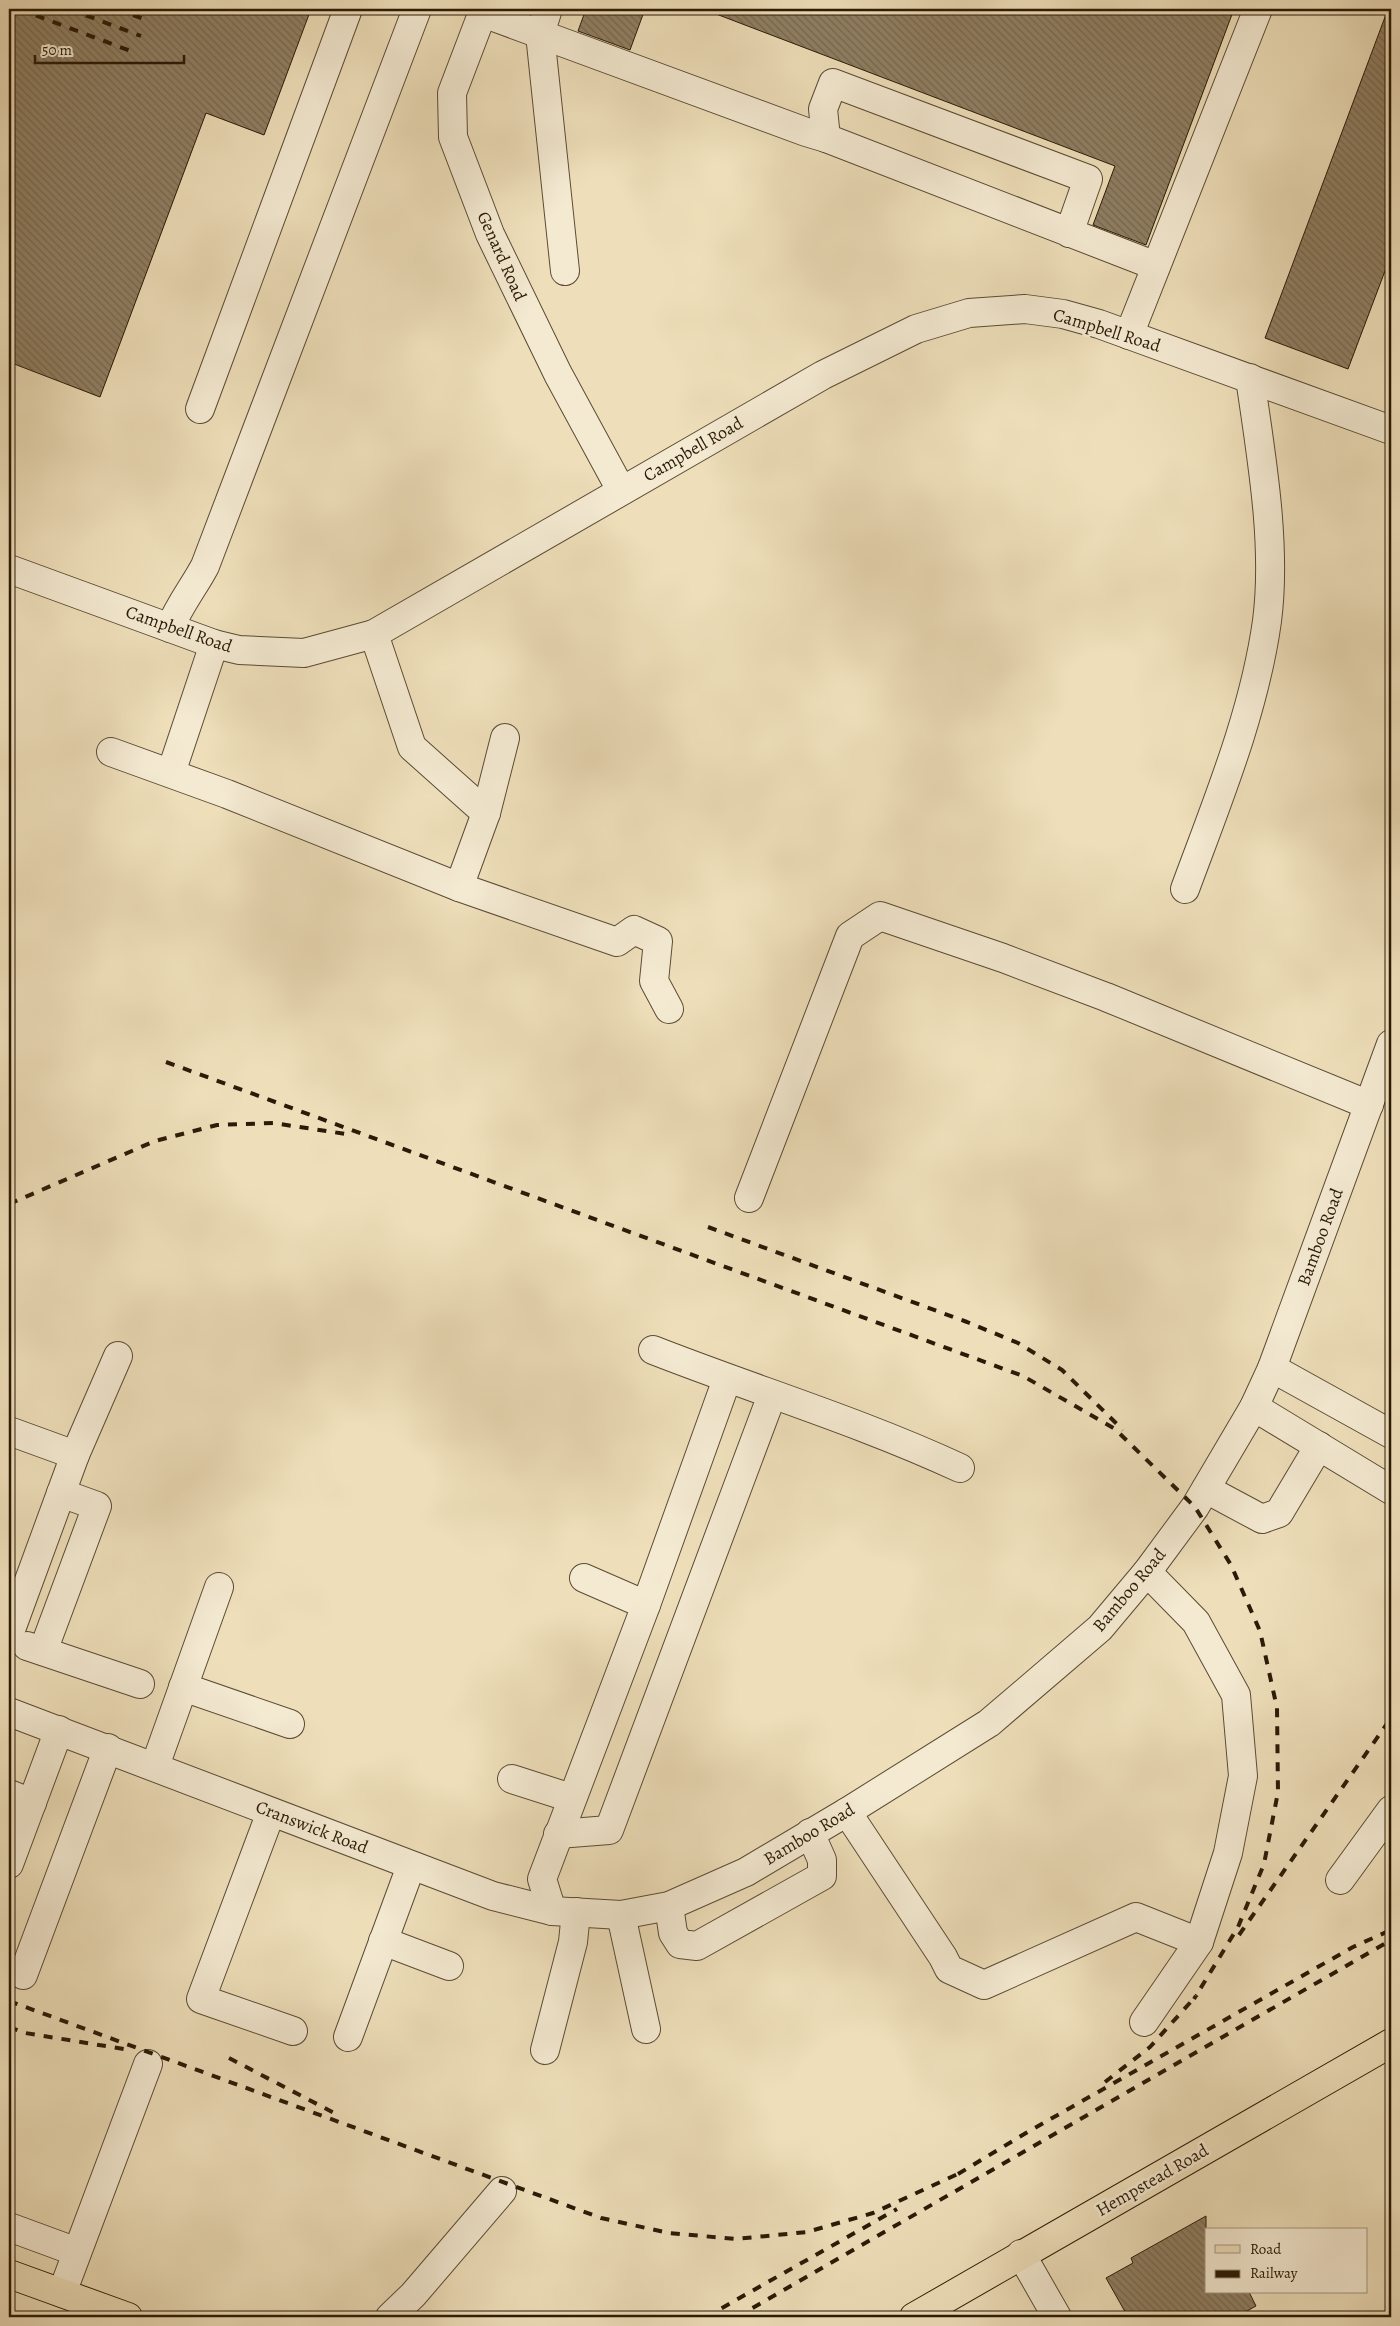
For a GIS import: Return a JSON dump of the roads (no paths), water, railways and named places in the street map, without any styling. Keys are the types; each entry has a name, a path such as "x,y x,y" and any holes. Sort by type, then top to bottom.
{"main road":[{"name":"Hempstead Road","path":"914,2317 1021,2254 1391,2044"},
{"path":"9,2274 128,2317"}],"street":[{"path":"200,409 348,9"},
{"path":"170,628 178,609 205,566 417,9"},
{"path":"1129,335 1258,9"},
{"path":"484,11 544,21 826,138 1069,234 1156,266"},
{"name":"Genard Road","path":"484,11 452,93 453,137 490,234 558,374 621,490"},
{"path":"544,21 565,271"},
{"path":"826,138 823,109 833,84 1088,179 1069,234"},
{"name":"Campbell Road","path":"9,569 214,644 239,650 304,653 374,634 823,375 925,326 969,313 1025,309 1063,314 1129,335 1391,430"},
{"path":"1186,889 1245,720 1256,681 1267,619 1269,551 1264,482 1250,378"},
{"path":"374,634 412,747 486,813"},
{"path":"171,773 214,644"},
{"path":"459,887 486,813 505,738"},
{"path":"111,752 171,773 459,887 617,942 634,930 658,941 654,981 669,1009"},
{"path":"749,1198 850,936 880,916 1003,958 1369,1105"},
{"name":"Bamboo Road","path":"622,1915 668,1906 746,1872 847,1812 989,1723 1100,1628 1146,1572 1206,1489 1254,1407 1272,1368 1391,1044"},
{"path":"653,1350 772,1396 914,1447 960,1468"},
{"path":"9,1635 75,1455 118,1356"},
{"path":"1272,1368 1391,1434"},
{"path":"545,2050 573,1942 564,1911 542,1879 571,1798 646,1605 727,1379"},
{"path":"558,1834 609,1830 772,1396"},
{"path":"1254,1407 1391,1490"},
{"path":"9,1431 75,1455"},
{"path":"1206,1489 1262,1519 1279,1513 1320,1446"},
{"path":"43,1651 97,1506 61,1493"},
{"path":"1144,2022 1199,1942 1228,1853 1242,1776 1236,1695 1196,1622 1146,1572"},
{"path":"584,1578 646,1605"},
{"path":"155,1766 219,1587"},
{"path":"9,1639 140,1684"},
{"path":"182,1687 290,1724"},
{"name":"Cranswick Road","path":"9,1712 494,1896 564,1911 622,1915"},
{"path":"9,1864 20,1798 59,1730"},
{"path":"23,1975 108,1748"},
{"path":"512,1780 571,1798"},
{"path":"1340,1880 1391,1810"},
{"path":"271,1812 201,1999 293,2031"},
{"path":"847,1812 943,1957 949,1969 984,1985 1136,1917 1199,1942"},
{"path":"668,1906 673,1933 680,1944 697,1946 822,1876 822,1860 810,1833"},
{"path":"348,2037 411,1866"},
{"path":"622,1915 646,2029"},
{"path":"383,1941 449,1966"},
{"path":"62,2293 148,2064"},
{"path":"390,2317 412,2295 502,2191"},
{"path":"9,2227 77,2252"},
{"path":"1021,2254 1057,2317"}],"railway":[{"path":"19,9 136,53"},
{"path":"69,9 141,36"},
{"path":"116,9 147,20"},
{"path":"166,1062 1023,1376 1115,1429 1195,1507 1231,1565 1260,1631 1277,1708 1278,1792 1264,1864 1238,1927 1194,1999"},
{"path":"9,1204 155,1141 217,1125 273,1123 346,1134"},
{"path":"708,1227 967,1322 1018,1343 1062,1370 1123,1430"},
{"path":"1239,1935 1391,1718"},
{"path":"958,2174 1026,2133 1353,1947 1391,1930"},
{"path":"737,2317 1391,1940"},
{"path":"1105,2082 1150,2047 1197,1995"},
{"path":"9,2001 601,2218 669,2233 736,2239 807,2232 873,2213 962,2172"},
{"path":"9,2027 25,2033 130,2050"},
{"path":"229,2058 338,2115"},
{"path":"706,2317 897,2209"}]}
